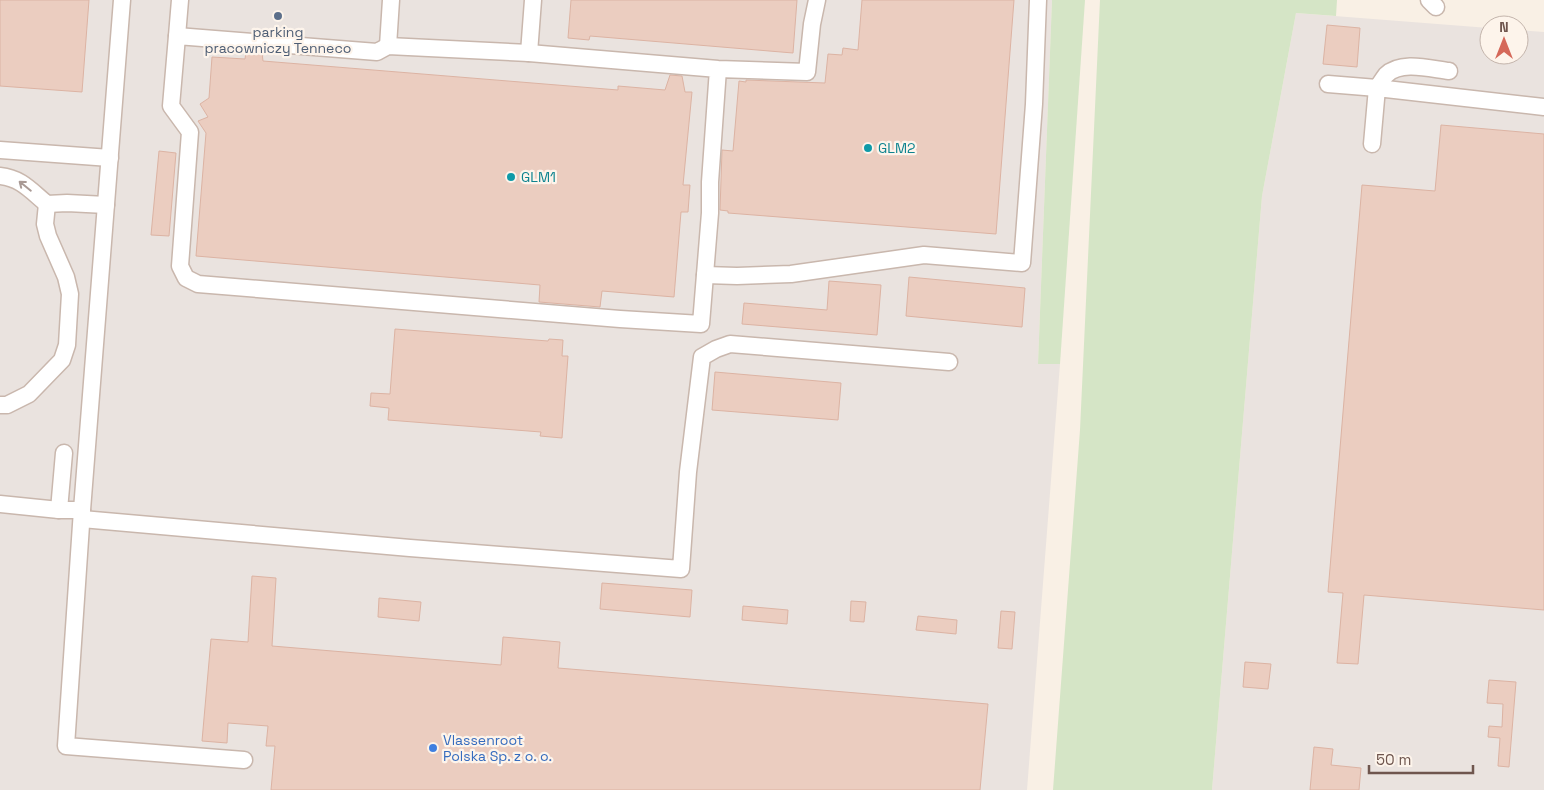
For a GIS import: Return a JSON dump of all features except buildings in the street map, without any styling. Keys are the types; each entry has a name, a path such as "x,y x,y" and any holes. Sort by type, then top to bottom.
{"street":[{"path":"122,0 66,746 244,760"},
{"path":"180,0 171,106 190,132 180,266 186,278 198,284 700,324 710,213 710,182 718,69"},
{"path":"388,46 391,0"},
{"path":"529,54 533,0"},
{"path":"177,36 377,52 388,46 529,54 718,69 807,72 816,0"},
{"path":"705,275 791,274 924,255 1022,263 1034,104 1038,0"},
{"path":"1372,144 1377,88 1387,74 1398,68 1412,67 1449,71"},
{"path":"1328,84 1544,107"},
{"path":"0,150 110,158"},
{"path":"0,176 13,178 21,182 47,204 106,205"},
{"path":"0,406 8,405 29,394 62,360 68,345 70,294 66,277 48,236 45,224 47,204"},
{"path":"0,504 60,510 82,515 410,548 682,568 688,472 702,357 716,348 730,344 949,362"},
{"path":"60,510 64,453"}],"shaded area":[{"path":"0,0 1052,0 1038,364 1060,364 1027,790 0,790"},
{"path":"1296,13 1479,27 1479,65 1529,65 1529,31 1544,32 1544,790 1212,790 1262,196"}],"green space":[{"path":"1052,0 1085,0 1060,364 1038,364"},
{"path":"1100,0 1337,0 1336,16 1296,13 1262,196 1212,790 1053,790 1080,430"}],"place":[{"name":"parking pracowniczy Tenneco","path":"278,16"},
{"name":"GLM2","path":"868,148"},
{"name":"GLM1","path":"511,177"},
{"name":"Vlassenroot Polska Sp. z o. o.","path":"433,748"}]}
